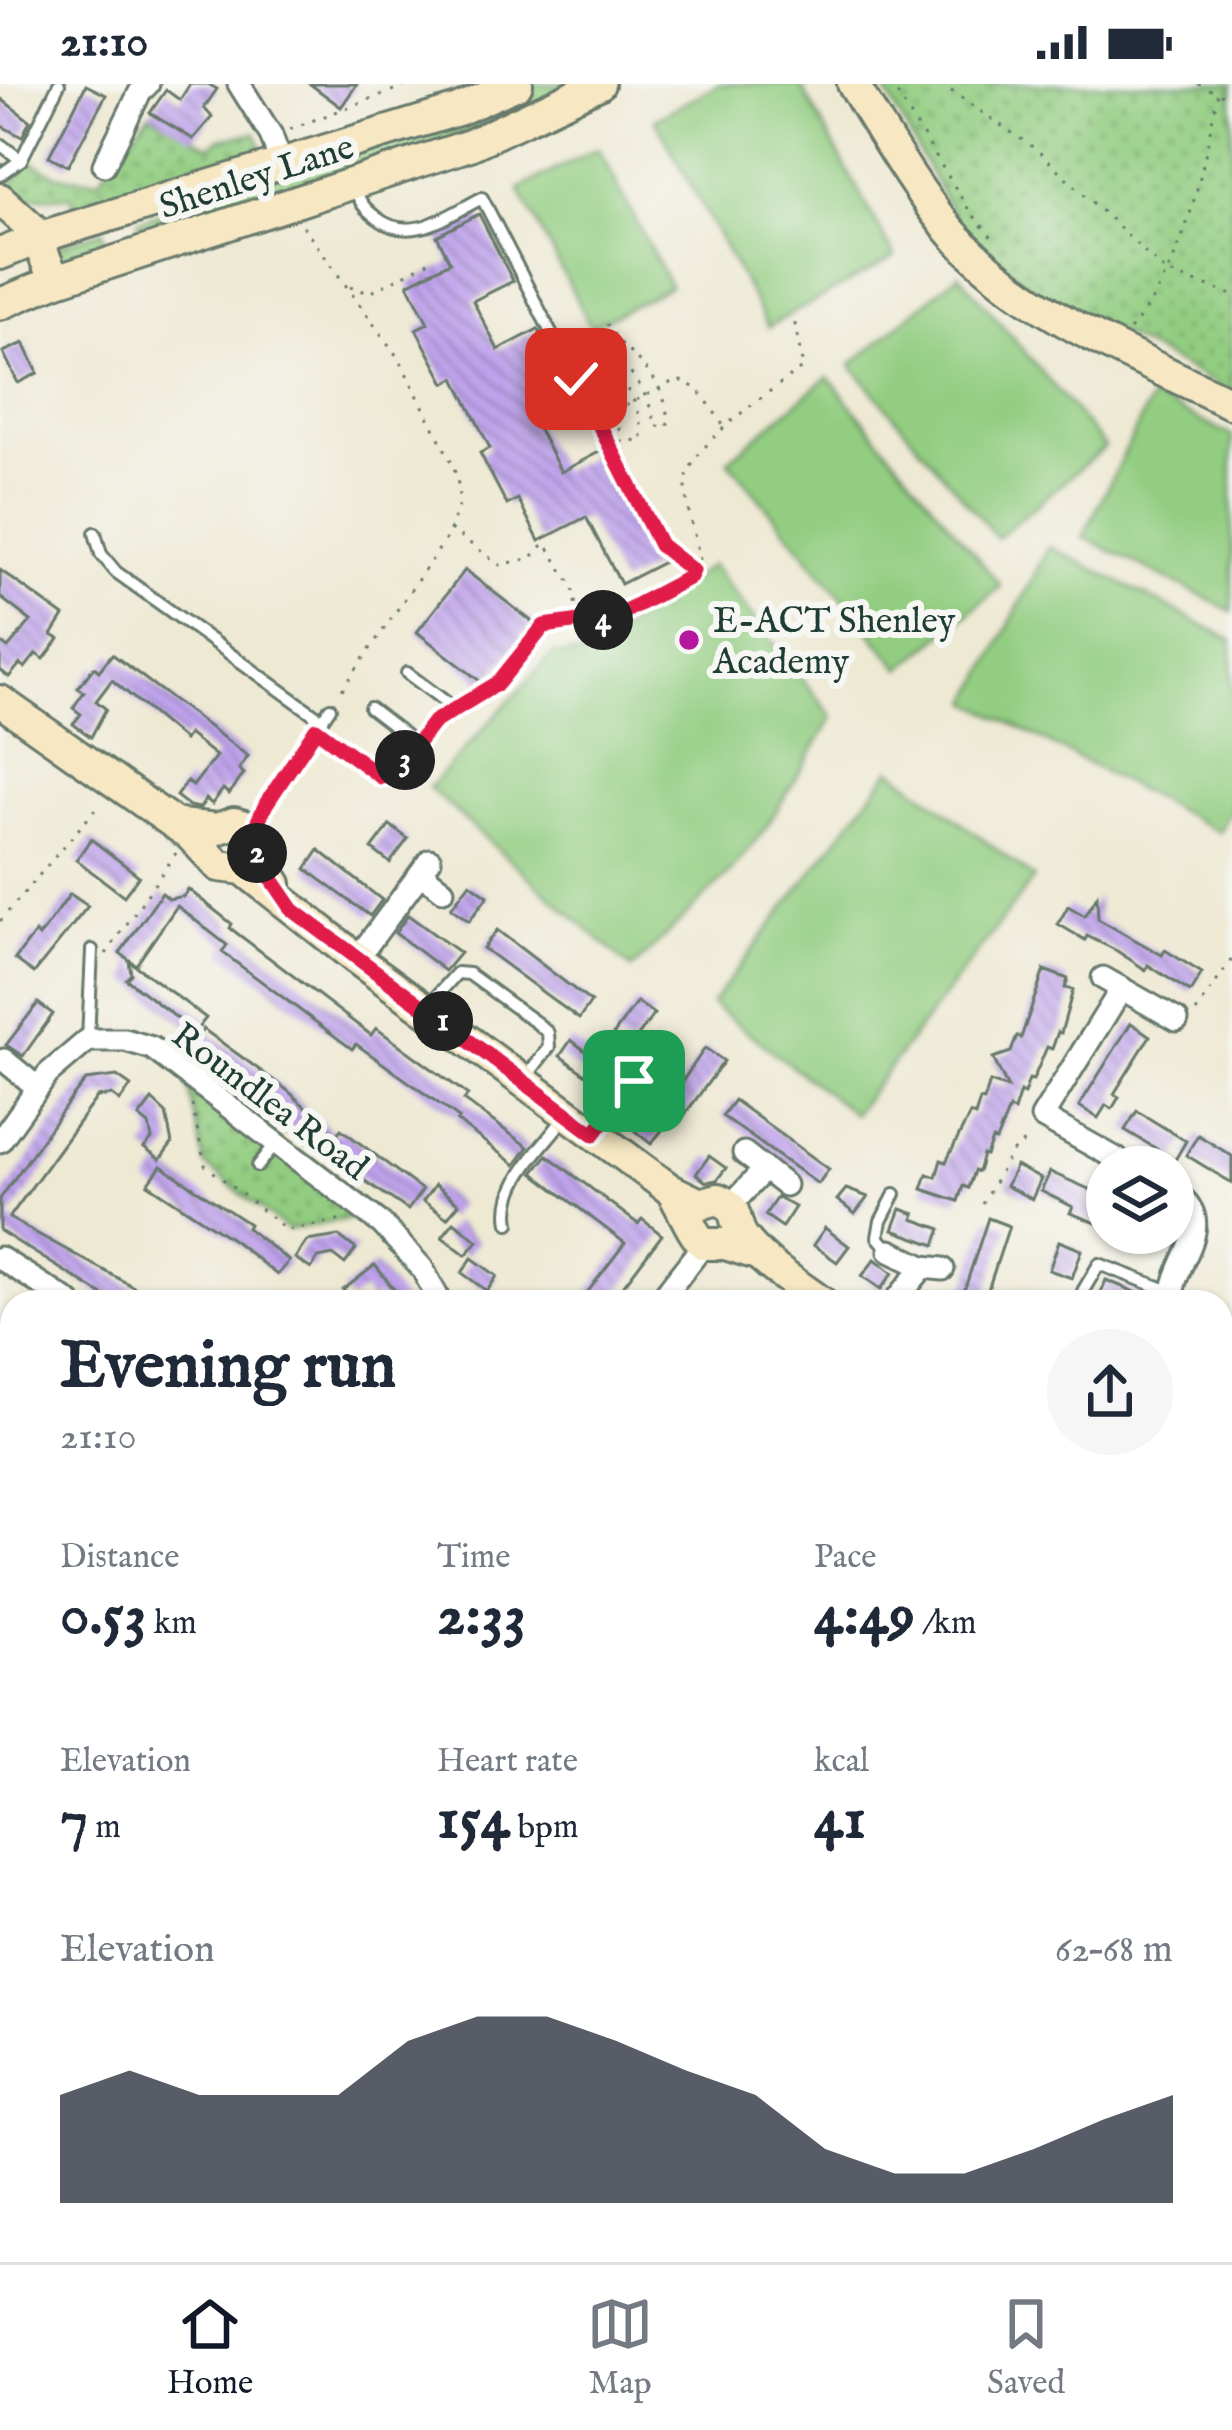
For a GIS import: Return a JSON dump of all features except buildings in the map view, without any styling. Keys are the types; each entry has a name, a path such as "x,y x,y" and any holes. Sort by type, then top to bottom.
{"street":[{"name":"Shenley Lane","path":"104,165 148,84"},
{"name":"Shenley Lane","path":"239,84 271,136 283,166"},
{"name":"Shenley Lane","path":"19,246 458,110 517,84"},
{"name":"Shenley Lane","path":"0,304 47,284 470,146 599,84"},
{"path":"853,84 954,236 987,267 1027,298 1232,404"},
{"path":"0,202 24,218 19,246 47,284"},
{"path":"0,701 116,783 228,836 293,910 805,1290"},
{"path":"357,959 425,867 443,890"},
{"path":"1030,1137 1113,983 1177,1020"},
{"path":"0,1142 48,1074 88,1040"},
{"name":"Roundlea Road","path":"88,1040 125,1040 152,1048 382,1224 422,1268 434,1290"},
{"path":"594,1134 654,1058"},
{"path":"4,1060 38,1088"},
{"path":"634,1081 658,1096"},
{"path":"1042,1117 1094,1146"},
{"path":"744,1153 784,1185"},
{"path":"669,1290 765,1169"},
{"path":"890,1251 933,1268 908,1290"},
{"path":"1175,1290 1188,1254"},
{"path":"0,1258 50,1290"}],"lane":[{"path":"0,175 20,160 59,84"},
{"path":"0,144 20,160"},
{"path":"95,533 101,554 116,572 381,777 393,775 434,722 498,683 544,626 616,616 693,571 660,545 482,198 410,231 391,229 362,207 354,185"},
{"path":"407,673 455,709"},
{"path":"228,836 330,708"},
{"path":"370,708 417,744"},
{"path":"88,1040 96,956"},
{"path":"426,1008 458,974 469,974 538,1024 548,1033 549,1047 524,1081"},
{"path":"509,1223 510,1191 567,1114"},
{"path":"258,1166 276,1143"},
{"path":"890,1251 878,1237 895,1194"},
{"path":"1084,1290 1099,1264 1157,1290"}],"path":[{"path":"271,136 410,84"},
{"path":"891,84 969,210 994,240"},
{"path":"941,84 1037,150 1166,272 1232,295"},
{"path":"1198,84 1232,99"},
{"path":"1126,336 1149,308 1192,220 1218,92"},
{"path":"303,226 399,359 453,466 459,488 450,529 330,708"},
{"path":"349,286 370,293 430,261"},
{"path":"693,571 700,561 686,487 688,474 697,452 803,367 794,320"},
{"path":"564,364 589,352 616,361 646,395 656,426 668,427 662,387 645,364 618,343 607,324"},
{"path":"576,379 600,389 622,441 643,440 636,401 611,369 616,361"},
{"path":"612,413 676,380 686,381 726,429"},
{"path":"450,529 500,565 531,558 545,543 573,587 574,621"},
{"path":"0,921 116,783"},
{"path":"96,956 228,836"},
{"path":"1177,1020 1187,1026 1232,959"},
{"path":"982,1204 1011,1153 1030,1137"}],"green space":[{"path":"532,84 578,84 489,126 144,239 138,221"},
{"path":"719,84 800,84 895,257 768,327 655,119"},
{"path":"882,84 1232,84 1232,392 1035,290 961,230"},
{"path":"150,113 206,145 256,133 262,148 246,162 77,213 70,196 20,198 9,190 27,159 58,176 99,180"},
{"path":"598,148 670,286 591,327 519,189"},
{"path":"103,231 108,247 57,262 50,248"},
{"path":"959,274 1105,447 997,538 851,365"},
{"path":"828,377 1001,586 901,669 728,460"},
{"path":"1152,397 1232,436 1232,611 1083,537"},
{"path":"1049,546 1232,640 1232,807 1219,832 970,702"},
{"path":"711,565 833,717 766,828 731,871 632,969 429,788 553,654 589,655"},
{"path":"891,769 1034,878 854,1114 711,1004"},
{"path":"186,1074 369,1215 287,1230 205,1165"}],"place":[{"name":"E-ACT Shenley Academy","path":"689,640"}],"route":[{"path":"576,379 660,545 693,571 690,577 616,616 544,626 498,683 434,722 393,775 381,777 316,729 253,832 256,856 293,910 594,1134 634,1081"}]}
